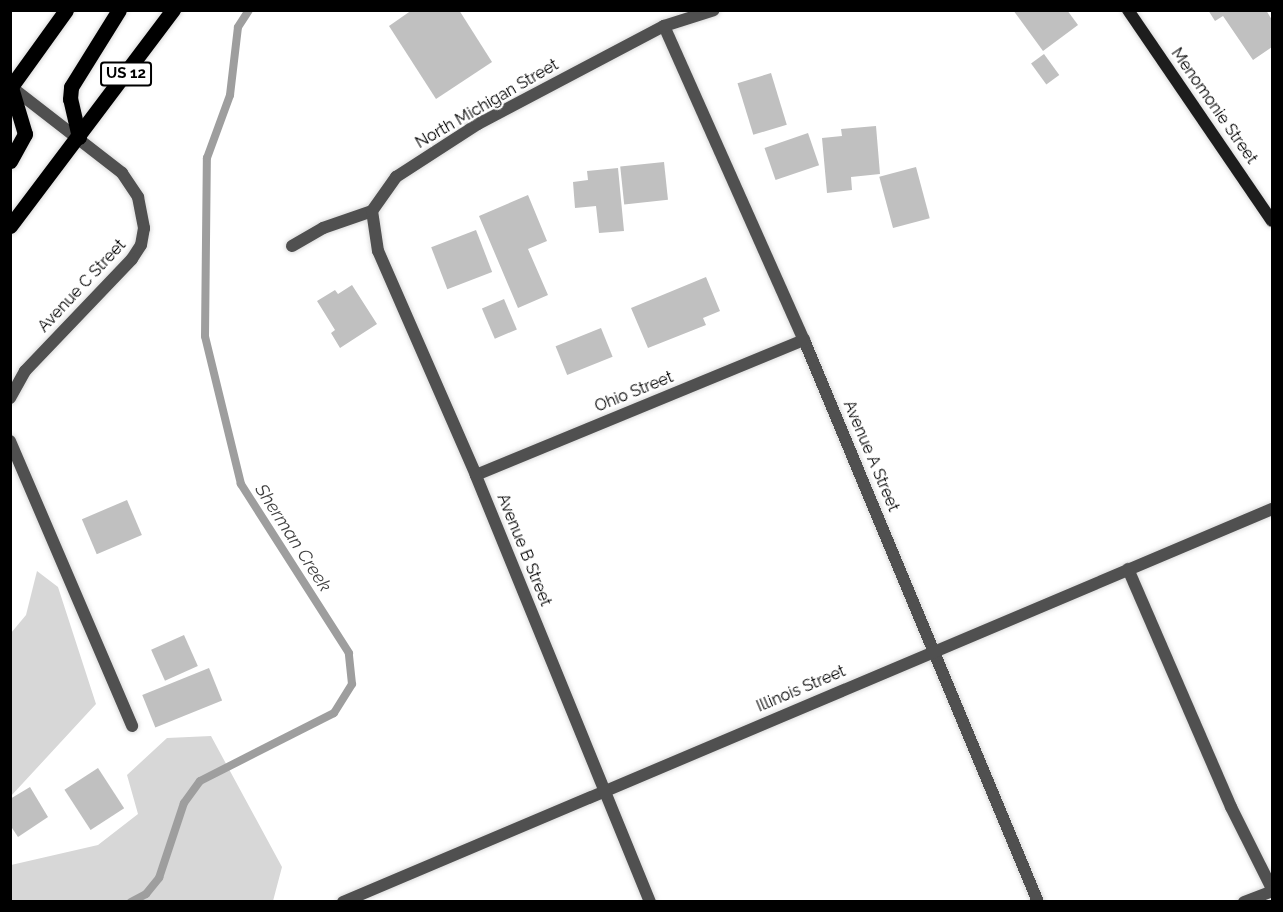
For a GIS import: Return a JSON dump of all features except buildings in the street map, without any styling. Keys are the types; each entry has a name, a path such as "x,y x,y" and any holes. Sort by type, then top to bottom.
{"main road":[{"path":"10,161 25,134 11,87 66,10"},
{"path":"80,137 70,99 71,87 119,10"},
{"name":"US 12","path":"10,226 80,137 173,10"},
{"name":"Menomonie Street","path":"1128,10 1272,220"}],"street":[{"name":"North Michigan Street","path":"372,211 396,177 478,124 664,26 714,10"},
{"name":"Avenue A Street","path":"664,26 804,340 1038,902"},
{"name":"Avenue C Street","path":"10,398 25,372 132,259 141,245 142,211 130,183 80,137 11,87"},
{"path":"292,246 323,228 372,211"},
{"name":"Avenue B Street","path":"372,211 378,251 476,475 650,902"},
{"name":"Ohio Street","path":"476,475 804,340"},
{"path":"10,441 132,726"},
{"name":"Illinois Street","path":"343,902 934,649 1272,509"},
{"path":"1128,569 1231,807 1272,890 1244,902"}],"shaded area":[{"path":"37,571 58,587 96,704 11,796 11,633 26,615"},
{"path":"211,736 282,867 273,901 11,901 11,865 98,845 138,814 127,775 167,738"}],"waterway":[{"name":"Sherman Creek","path":"131,902 146,894 159,878 184,803 200,781 334,713 352,684 349,653 241,484 205,336 207,158 230,95 238,27 249,10"}]}
